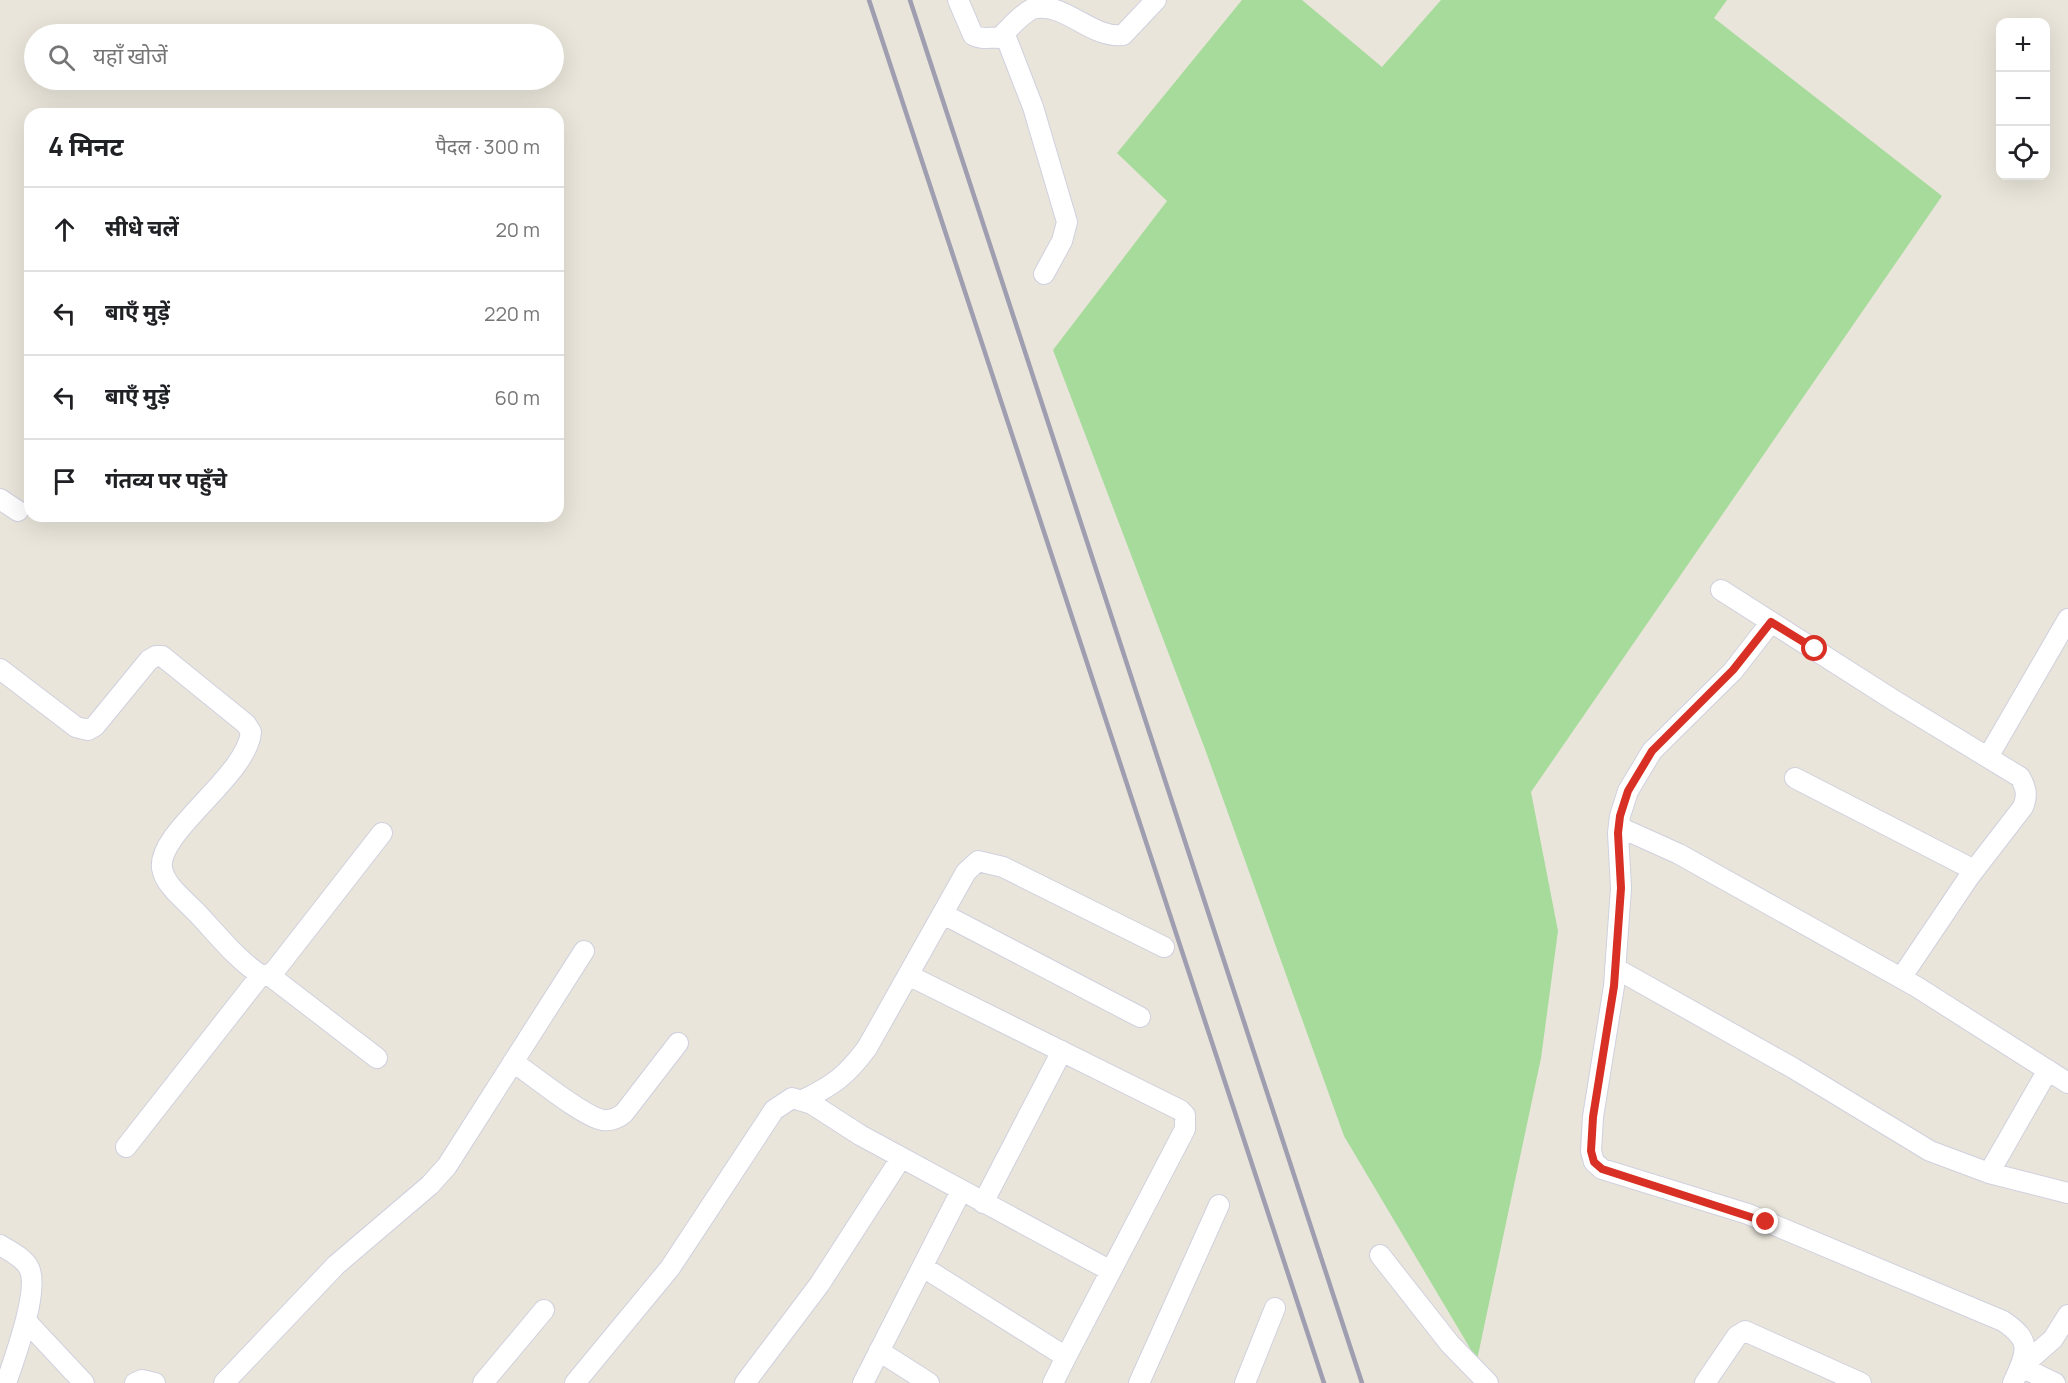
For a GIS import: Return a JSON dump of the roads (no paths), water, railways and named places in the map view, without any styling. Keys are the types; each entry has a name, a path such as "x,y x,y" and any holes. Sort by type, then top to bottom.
{"street":[{"path":"958,0 973,35 982,39 1000,37 1006,40 1016,60 1066,214 1066,231 1044,274"},
{"path":"1000,37 1030,10 1041,5 1054,6 1067,12 1102,34 1123,35 1156,0"},
{"path":"0,499 18,511"},
{"path":"1722,590 2020,777 2027,797 2023,807 1974,870 1901,978"},
{"path":"1988,757 2068,619"},
{"path":"1771,622 1733,670 1652,751 1628,791 1619,827 1621,888 1615,968 1593,1117 1591,1151 1594,1162 1602,1169 1748,1214 2003,1321 2020,1332 2025,1341 2017,1375"},
{"path":"0,669 76,727 88,730 95,726 149,660 162,656 246,724 251,732 245,755 174,838 164,856 162,868 168,881 186,901 265,975 377,1058"},
{"path":"1795,778 1974,870"},
{"path":"1619,827 1679,854 1901,978 2068,1083"},
{"path":"126,1148 382,833"},
{"path":"803,1100 832,1086 850,1071 867,1048 942,914 971,866 978,861 988,861 1164,947"},
{"path":"942,914 1140,1017"},
{"path":"224,1383 336,1265 441,1173 584,951"},
{"path":"1615,968 1793,1068 1912,1142 1948,1160 2068,1193"},
{"path":"908,975 1180,1110 1185,1115 1185,1128 1108,1270 1053,1383"},
{"path":"513,1062 588,1114 602,1120 616,1119 624,1113 678,1042"},
{"path":"983,1203 1062,1051"},
{"path":"1989,1173 2048,1070"},
{"path":"575,1383 670,1268 774,1110 792,1098 803,1100 901,1158 1108,1270"},
{"path":"745,1383 819,1285 901,1158"},
{"path":"863,1383 961,1191"},
{"path":"1139,1383 1219,1204"},
{"path":"0,1245 25,1262 32,1280 26,1321 6,1383"},
{"path":"1380,1255 1450,1344 1488,1383"},
{"path":"923,1267 1066,1357"},
{"path":"1245,1383 1275,1308"},
{"path":"483,1383 544,1310"},
{"path":"2017,1375 2053,1339 2068,1315"},
{"path":"26,1321 84,1383"},
{"path":"1705,1383 1737,1336 1745,1331 1862,1383"},
{"path":"879,1351 929,1383"},
{"path":"2017,1375 2055,1383"},
{"path":"135,1383 142,1380 155,1383"}],"railway":[{"path":"869,0 1324,1383"},
{"path":"910,0 1362,1383"}]}
